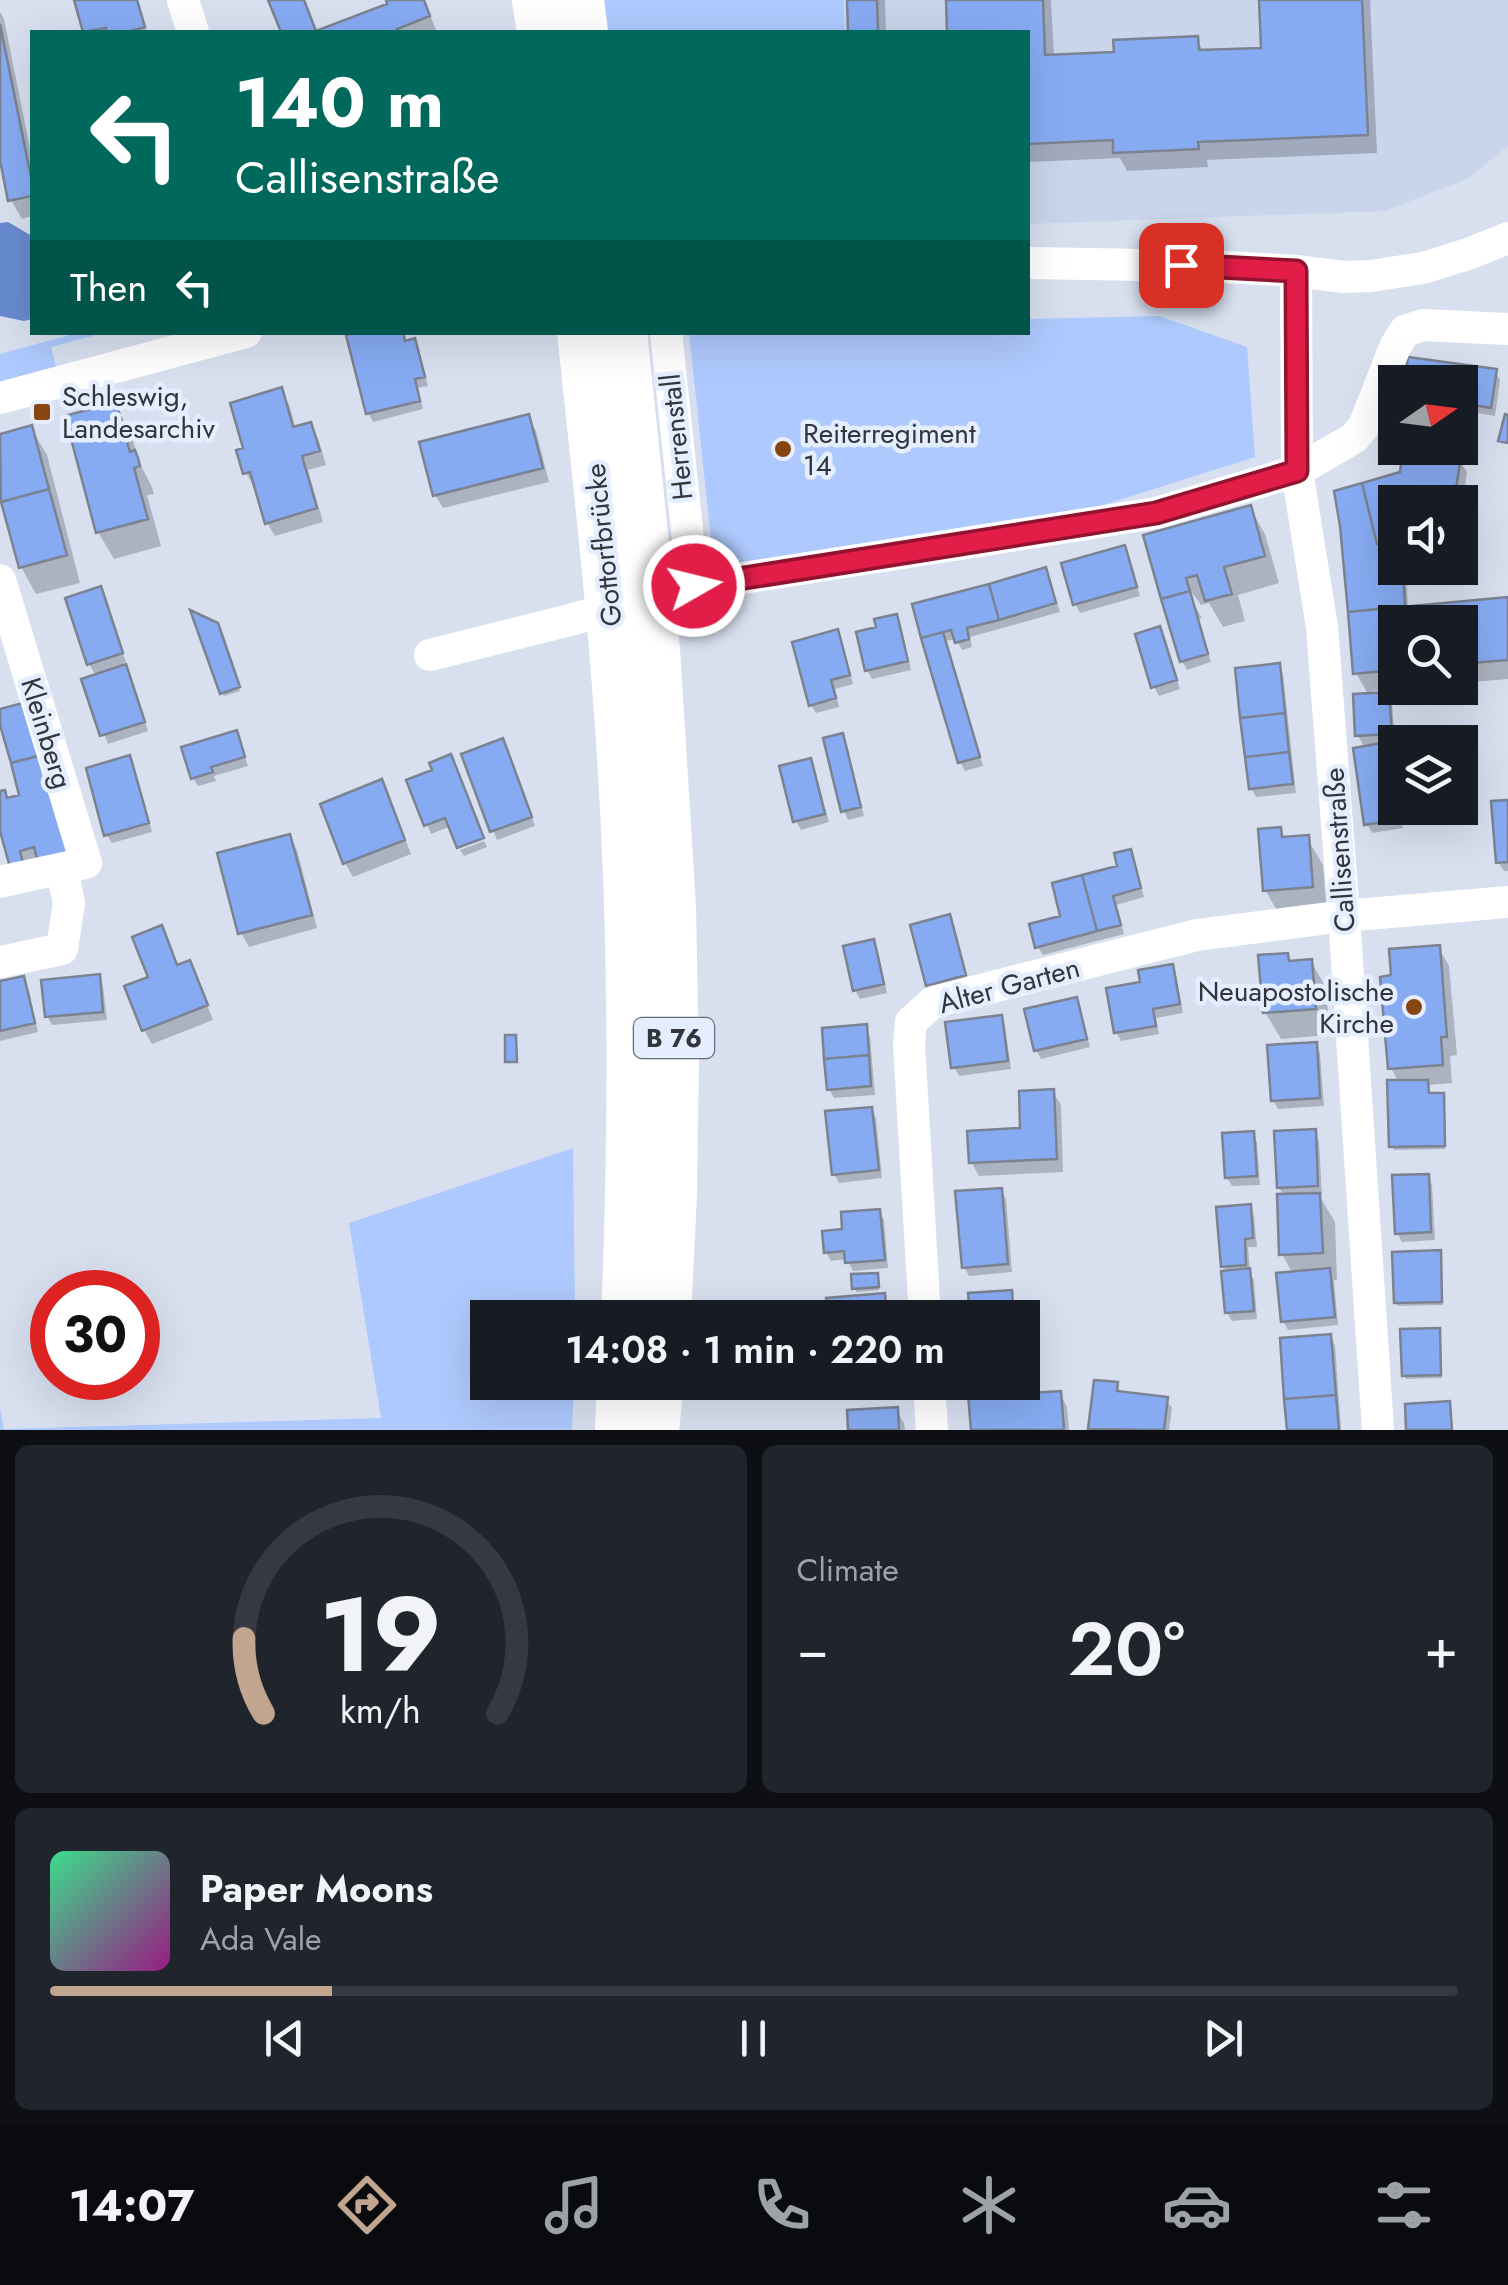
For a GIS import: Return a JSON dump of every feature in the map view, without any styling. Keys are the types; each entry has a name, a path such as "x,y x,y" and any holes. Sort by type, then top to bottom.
{"highway":[{"path":"536,0 541,30"},
{"path":"580,0 584,30"},
{"name":"Gottorfbrücke","path":"581,335 613,648 642,758"},
{"name":"Gottorfbrücke","path":"623,335 656,648 642,758"},
{"name":"B 76","path":"626,1300 632,1058 628,908 642,758"},
{"name":"B 76","path":"642,758 672,908 675,1058 668,1300"},
{"path":"618,1430 620,1400"},
{"path":"654,1430 658,1400"}],"street":[{"path":"183,0 192,30"},
{"path":"1030,263 1208,266 1344,277 1399,274 1508,238"},
{"name":"Callisenstraße","path":"1296,271 1297,471 1322,627 1378,1430"},
{"path":"430,654 694,586 1156,513 1297,471 1354,438 1364,426 1394,347 1405,331 1422,325 1508,329"},
{"path":"0,398 235,335"},
{"name":"Herrenstall","path":"666,335 694,586"},
{"name":"Kleinberg","path":"0,580 86,863 62,869"},
{"path":"0,882 62,869 69,904 62,950 0,962"},
{"path":"1344,916 1508,902"},
{"name":"Alter Garten","path":"924,1300 908,1044 910,1022 933,1002 1198,935 1344,916"},
{"path":"930,1400 932,1430"}],"shaded area":[{"path":"604,0 843,0 845,30 608,30"},
{"path":"843,0 1508,0 1508,146 1467,179 1385,211 1030,224 1030,30 845,30"},
{"path":"8,222 30,235 30,320 0,316 0,223"},
{"path":"1159,316 1247,347 1255,457 1056,520 714,567 689,335 1030,335 1030,319"},
{"path":"70,335 96,335 51,347 57,370 0,386 0,354"},
{"path":"573,1148 575,1300 470,1300 470,1400 573,1400 572,1430 0,1430 0,1409 4,1429 381,1418 349,1223"}],"building":[{"path":"74,0 137,0 145,27 134,30 82,30"},
{"path":"268,0 304,0 316,30 280,30"},
{"path":"386,0 424,0 430,16 397,29 319,30 387,4"},
{"path":"847,0 877,0 878,30 848,30"},
{"path":"946,0 1043,0 1045,55 1114,52 1113,40 1198,36 1199,50 1261,48 1259,0 1362,0 1368,135 1198,142 1199,149 1113,153 1113,140 1030,144 1030,30 947,30"},
{"path":"0,24 30,172 30,196 8,201 0,160"},
{"path":"346,335 404,335 405,341 415,338 425,377 415,379 420,401 366,414"},
{"path":"1408,357 1467,365 1407,365"},
{"path":"1478,366 1497,369 1491,408 1478,406"},
{"path":"282,387 293,427 311,422 320,451 302,456 317,508 265,524 250,472 243,474 236,450 243,448 230,403"},
{"path":"116,402 130,452 135,450 138,458 140,466 134,468 148,519 96,533 65,416"},
{"path":"529,414 543,468 433,496 419,442"},
{"path":"1505,414 1508,415 1508,443 1498,441"},
{"path":"32,425 49,489 1,502 0,434"},
{"path":"1401,465 1460,465 1457,485 1378,485 1377,544 1362,483 1400,472"},
{"path":"1362,483 1378,544 1378,585 1404,585 1405,605 1378,605 1378,609 1348,612 1334,491"},
{"path":"49,489 67,555 19,568 1,502"},
{"path":"1251,505 1265,556 1224,567 1232,594 1205,601 1197,575 1186,578 1190,591 1161,599 1143,535"},
{"path":"1125,545 1137,587 1073,605 1061,563"},
{"path":"1046,567 1056,603 999,620 989,584"},
{"path":"989,584 999,620 967,628 969,639 955,643 951,630 921,638 912,604"},
{"path":"101,586 123,653 87,665 65,598"},
{"path":"1190,591 1208,654 1180,662 1161,599"},
{"path":"1508,597 1508,660 1478,662 1478,605 1423,605"},
{"path":"1378,609 1378,672 1353,674 1348,612"},
{"path":"190,610 218,623 240,687 220,694"},
{"path":"897,614 908,661 865,671 856,632 876,627 874,619"},
{"path":"1160,626 1177,680 1151,688 1135,634"},
{"path":"838,629 850,675 831,680 836,698 809,706 792,642"},
{"path":"943,632 980,757 958,763 921,638"},
{"path":"1280,663 1285,713 1240,718 1235,668"},
{"path":"126,664 145,722 100,736 81,679"},
{"path":"1378,693 1378,705 1390,705 1391,725 1378,725 1378,735 1355,736 1353,694"},
{"path":"30,701 45,754 11,763 0,725 0,709"},
{"path":"1285,713 1289,752 1245,757 1240,718"},
{"path":"237,730 245,757 211,767 213,772 191,779 181,747"},
{"path":"843,733 861,807 841,812 823,738"},
{"path":"503,738 532,817 490,832 461,754"},
{"path":"1378,744 1378,823 1364,825 1353,748"},
{"path":"1289,752 1293,784 1249,789 1245,757"},
{"path":"45,754 73,858 39,867 34,847 20,851 24,867 11,871 0,831 0,791 5,790 7,798 19,795 11,763"},
{"path":"451,754 484,838 457,848 445,818 424,826 406,780 432,770 429,763"},
{"path":"130,755 149,823 104,836 86,768"},
{"path":"811,758 825,814 793,822 779,766"},
{"path":"382,779 405,840 343,864 320,804"},
{"path":"1508,800 1508,862 1496,863 1491,801"},
{"path":"1281,827 1282,837 1309,835 1313,887 1263,891 1258,829"},
{"path":"290,834 312,915 238,934 217,853"},
{"path":"1131,849 1141,888 1113,896 1121,925 1097,931 1082,875 1117,866 1114,853"},
{"path":"1082,875 1097,931 1035,948 1029,924 1060,916 1052,883"},
{"path":"950,914 966,975 926,986 910,925"},
{"path":"162,925 177,965 190,960 208,1005 142,1031 124,986 148,977 132,937"},
{"path":"874,939 884,984 853,991 843,946"},
{"name":"Neuapostolische Kirche","path":"1440,945 1447,1037 1441,1037 1443,1065 1388,1069 1380,977 1391,975 1389,949"},
{"path":"1288,953 1289,961 1312,959 1316,1009 1263,1013 1258,955"},
{"path":"1173,964 1180,1004 1153,1009 1156,1026 1114,1033 1106,988 1140,982 1138,970"},
{"path":"100,974 103,1012 45,1017 41,980"},
{"path":"24,976 35,1023 0,1031 0,981"},
{"path":"1077,997 1087,1039 1034,1051 1024,1009"},
{"path":"1002,1015 1008,1061 951,1068 945,1022"},
{"path":"867,1024 869,1055 824,1059 822,1028"},
{"path":"505,1035 516,1035 517,1062 505,1062"},
{"path":"1317,1042 1320,1098 1271,1101 1267,1045"},
{"path":"869,1055 871,1086 827,1090 824,1059"},
{"path":"1387,1080 1428,1080 1429,1093 1444,1093 1445,1146 1389,1147"},
{"path":"1054,1089 1057,1159 969,1163 967,1131 1020,1128 1019,1091"},
{"path":"872,1107 879,1170 832,1175 825,1111"},
{"path":"1316,1129 1318,1186 1277,1188 1274,1131"},
{"path":"1254,1131 1257,1176 1225,1178 1222,1133"},
{"path":"1429,1174 1431,1232 1395,1234 1392,1175"},
{"path":"1002,1188 1008,1264 962,1268 955,1191"},
{"path":"1320,1193 1323,1253 1279,1255 1277,1194"},
{"path":"1251,1204 1253,1238 1245,1239 1246,1265 1221,1267 1216,1207"},
{"path":"880,1209 885,1260 845,1263 844,1251 824,1253 822,1231 842,1229 841,1212"},
{"path":"1441,1250 1442,1302 1394,1303 1392,1252"},
{"path":"1250,1268 1254,1311 1225,1313 1221,1271"},
{"path":"1330,1268 1335,1317 1281,1322 1276,1273"},
{"path":"878,1273 879,1287 852,1289 851,1274"},
{"path":"1012,1290 1013,1300 969,1300 968,1293"},
{"path":"885,1293 886,1300 826,1300"},
{"path":"1440,1328 1441,1375 1402,1376 1400,1329"},
{"path":"1331,1334 1336,1395 1284,1399 1280,1338"},
{"path":"1094,1380 1118,1382 1117,1391 1168,1397 1164,1430 1088,1429"},
{"path":"1061,1391 1064,1430 971,1430 968,1400 1040,1400 1040,1392"},
{"path":"1336,1395 1339,1430 1287,1430 1284,1399"},
{"path":"1450,1401 1452,1430 1406,1430 1405,1404"},
{"path":"898,1407 899,1430 848,1430 847,1410"}],"place":[{"name":"Schleswig, Landesarchiv","path":"42,412"},
{"name":"Reiterregiment 14","path":"783,449"},
{"name":"Neuapostolische Kirche","path":"1414,1007"}],"route":[{"path":"694,586 1156,513 1297,471 1296,271 1181,265"}]}
